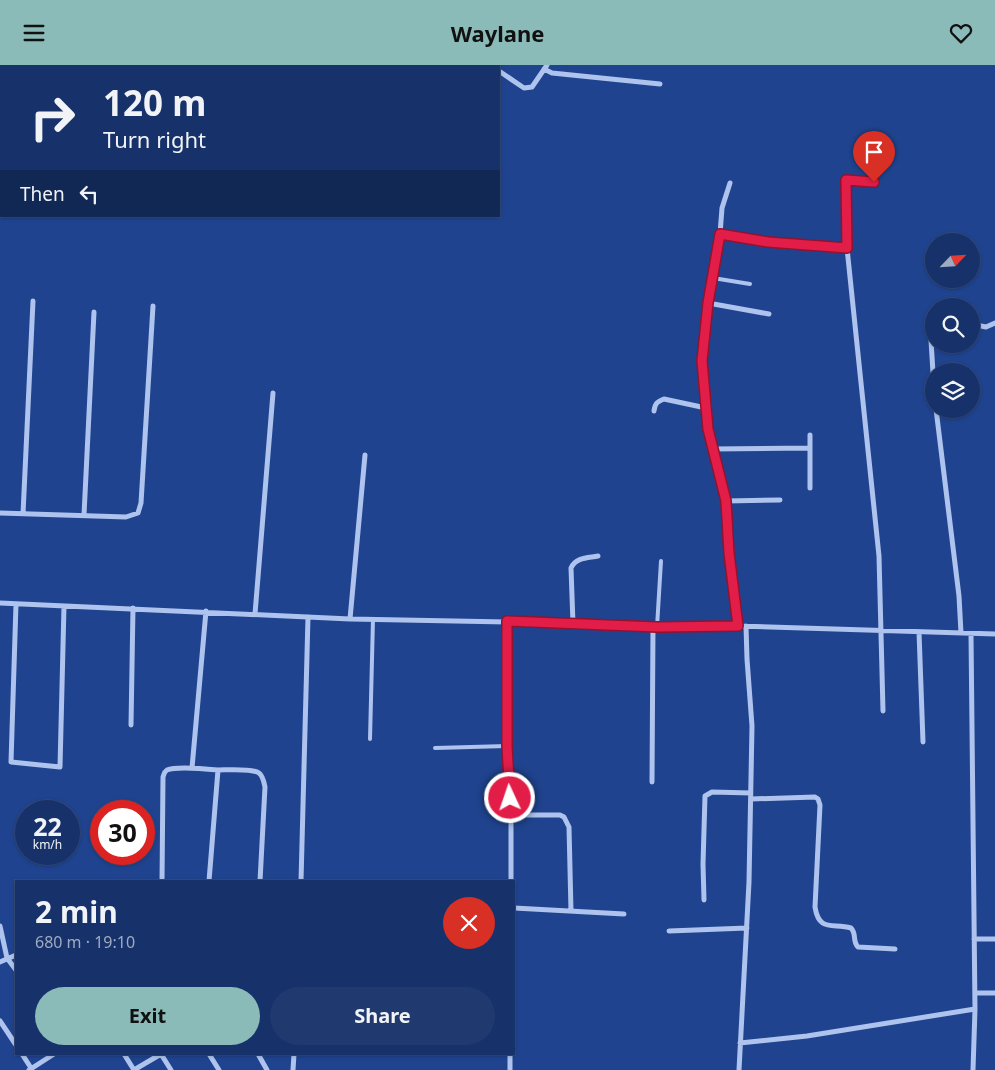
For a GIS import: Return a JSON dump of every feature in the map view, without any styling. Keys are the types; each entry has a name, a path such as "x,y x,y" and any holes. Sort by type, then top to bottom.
{"street":[{"path":"500,72 524,88 532,87 545,67 552,73 660,84"},
{"path":"874,182 846,180 847,248 879,556 883,711"},
{"path":"730,183 722,208 720,234 708,303 702,361 712,449 726,501 729,553 738,626"},
{"path":"720,234 768,242 847,248"},
{"path":"23,514 33,301"},
{"path":"708,303 769,314"},
{"path":"0,513 133,516 138,513 142,503 153,306"},
{"path":"84,515 94,312"},
{"path":"980,326 986,327 995,323"},
{"path":"255,614 272,393"},
{"path":"654,411 657,402 664,399 706,408"},
{"path":"937,418 959,596 961,633"},
{"path":"810,435 810,488"},
{"path":"712,449 810,448"},
{"path":"350,619 365,455"},
{"path":"726,501 780,500"},
{"path":"573,624 572,564 580,559 598,556"},
{"path":"0,603 350,619 507,621 655,627 738,626 995,634"},
{"path":"16,604 11,762 60,767 64,606"},
{"path":"131,725 134,609"},
{"path":"192,768 206,611"},
{"path":"301,880 308,617"},
{"path":"507,621 507,746 511,815 511,880"},
{"path":"652,782 655,627"},
{"path":"739,1070 747,928 751,796 752,726 746,627"},
{"path":"919,632 923,741"},
{"path":"971,634 975,993 973,1070"},
{"path":"162,880 163,777 169,769 192,768 254,771 260,774 264,780 260,880"},
{"path":"209,880 218,770"},
{"path":"704,900 705,796 712,792 751,796 815,797 820,805 815,907 819,920 822,924 852,928 855,933 855,943 858,947 895,949"},
{"path":"511,815 560,815 564,817 569,827 571,911"},
{"path":"515,908 624,914"},
{"path":"0,926 7,958 15,969"},
{"path":"669,931 747,928"},
{"path":"974,939 995,939"},
{"path":"0,962 15,955"},
{"path":"975,993 995,993"},
{"path":"740,1043 807,1037 975,1009"},
{"path":"0,1021 15,1044"},
{"path":"23,1055 30,1069 52,1055"},
{"path":"125,1055 134,1070 159,1055"},
{"path":"162,1055 171,1070"},
{"path":"210,1055 219,1070"},
{"path":"259,1055 267,1070"},
{"path":"294,1055 294,1070"},
{"path":"510,1055 510,1070"}],"lane":[{"path":"713,277 750,284"},
{"path":"655,627 661,561"},
{"path":"370,739 373,619"},
{"path":"435,748 507,746"}],"route":[{"path":"510,798 507,746 507,621 657,627 738,626 729,553 726,501 708,429 702,361 708,303 720,234 768,242 847,248 846,180 874,182"}]}
